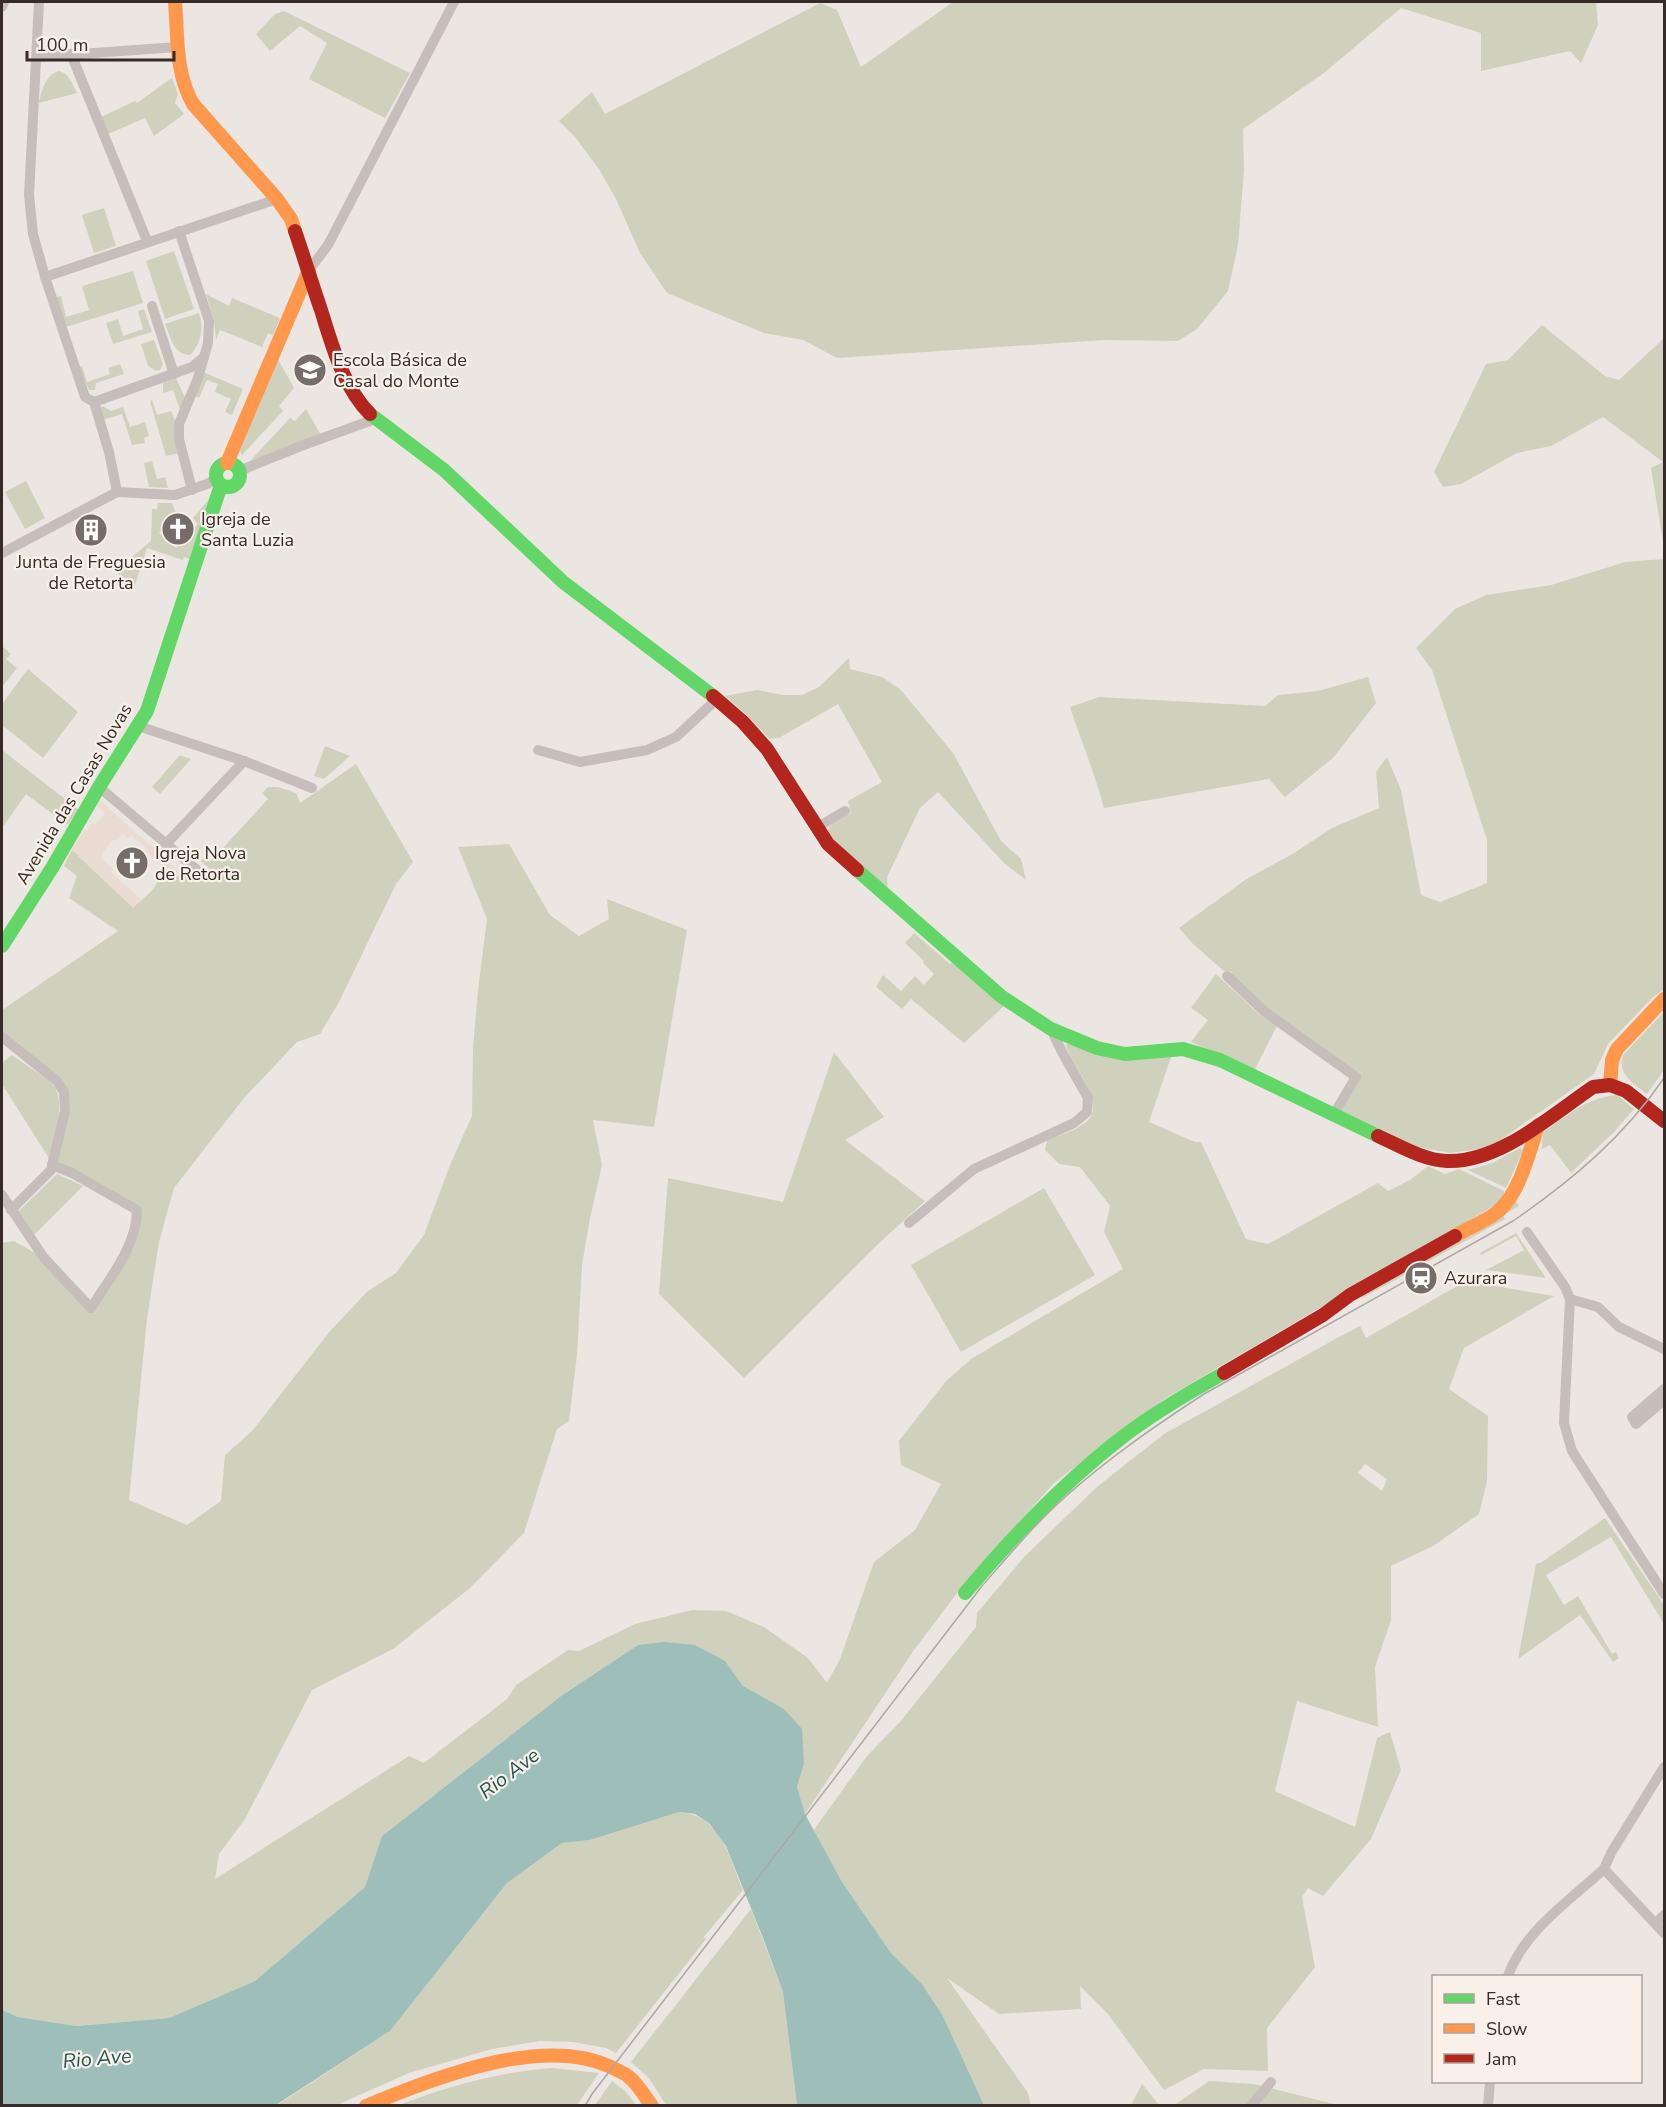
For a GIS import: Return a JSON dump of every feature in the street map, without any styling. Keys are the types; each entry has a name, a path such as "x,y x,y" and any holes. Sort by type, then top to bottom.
{"street":[{"path":"2,7 4,2"},
{"path":"39,2 38,57 32,112 29,195 33,234 85,397 94,402 109,452 117,492"},
{"path":"175,2 181,82 193,104 277,199 291,219 332,344 351,389 361,405 375,419 444,470 563,582 744,722 767,749 828,844 1002,997 1051,1029 1097,1048 1125,1054 1183,1049 1220,1060 1418,1155 1447,1161 1479,1158 1502,1149 1593,1088 1610,1085 1626,1090 1665,1120"},
{"path":"219,482 219,467 227,463 309,270 328,245 454,2"},
{"path":"38,57 177,48"},
{"path":"71,54 147,241"},
{"path":"45,277 277,199"},
{"path":"179,231 209,321 208,343 198,378 179,423 179,439 192,490"},
{"path":"152,306 174,374"},
{"path":"94,402 192,367 204,357"},
{"path":"240,471 375,419"},
{"path":"2,553 117,492 165,496 219,482 228,487 235,485 240,479 240,471 235,465 227,463"},
{"name":"Avenida das Casas Novas","path":"2,946 138,726 153,696 219,482"},
{"path":"538,750 580,762 647,750 676,737 717,699"},
{"path":"138,726 244,761 312,788"},
{"path":"166,844 244,761"},
{"path":"99,787 196,869"},
{"path":"818,826 845,811"},
{"path":"1227,976 1265,1012 1356,1077 1334,1114"},
{"path":"1610,1085 1612,1060 1617,1049 1665,999"},
{"path":"909,1223 974,1169 1074,1123 1087,1112 1088,1098 1051,1029"},
{"path":"2,1037 57,1081 64,1092 65,1111 51,1170 11,1210"},
{"path":"965,1593 1005,1545 1066,1484 1121,1438 1172,1403 1323,1315 1350,1295 1497,1212 1506,1204 1529,1156 1538,1125"},
{"path":"2,1195 44,1258 91,1308 127,1252 137,1220 137,1210 72,1173 52,1165"},
{"path":"1527,1232 1565,1287 1570,1299 1564,1423 1572,1451 1665,1594"},
{"path":"1570,1299 1598,1307 1619,1327 1665,1349"},
{"path":"1509,1975 1513,1962 1525,1942 1604,1869 1611,1853 1665,1767"},
{"path":"1604,1869 1665,1933"},
{"path":"1656,1923 1665,1914"},
{"path":"366,2106 428,2081 478,2066 519,2058 549,2056 581,2056 604,2061 635,2083 648,2097 652,2106"},
{"path":"1251,2106 1271,2082"},
{"path":"1488,2106 1490,2083"}],"green space":[{"path":"953,2 1596,2 1598,25 1581,63 1570,51 1481,71 1481,33 1401,8 1324,73 1243,129 1244,170 1238,245 1228,291 1197,329 1178,341 1103,340 837,358 803,340 764,333 667,293 640,253 616,199 599,169 575,137 559,121 592,92 605,114 820,3 837,10 861,67"},
{"path":"284,11 410,73 385,118 309,79 327,43 300,26 270,51 256,34 275,14"},
{"path":"59,71 68,76 77,93 39,103 47,79"},
{"path":"172,78 178,94 175,103 184,114 154,136 145,118 108,134 101,117 135,101 137,103"},
{"path":"104,208 116,246 94,253 82,215"},
{"path":"174,251 194,309 165,319 146,261"},
{"path":"133,271 143,303 66,327 56,297 61,296 66,317 89,310 82,286"},
{"path":"206,294 229,306 232,298 280,318 273,335 268,333 262,347 220,330 216,340 214,320"},
{"path":"144,309 152,332 113,344 106,323 118,319 123,336 143,329 138,311"},
{"path":"199,313 201,330 199,341 190,355 184,354 173,344 165,324"},
{"path":"1542,325 1605,376 1619,380 1663,339 1664,548 1651,468 1663,462 1603,417 1551,446 1517,453 1461,484 1443,487 1434,472 1486,364 1508,360"},
{"path":"154,340 163,364 160,370 156,371 148,366 141,344"},
{"path":"278,359 294,388 279,406 283,411 242,455 240,451"},
{"path":"120,364 124,374 96,383 95,390 89,390 79,367 82,366 87,382 110,374 108,368"},
{"path":"203,372 243,389 232,415 225,412 231,399 215,392 218,384 207,380 199,398 194,395"},
{"path":"176,378 187,402 181,413 173,390 163,393 163,383"},
{"path":"152,400 157,415 171,411 176,423 180,453 166,456 150,401"},
{"path":"103,406 111,411 123,407 130,427 145,422 149,436 144,438 145,443 132,445 122,414 103,420 100,408"},
{"path":"306,409 321,435 250,461 290,418 295,421"},
{"path":"152,461 157,479 165,477 168,488 149,487 144,463"},
{"path":"26,481 45,518 25,529 5,492"},
{"path":"210,498 190,559 184,557 183,560 147,548 134,588 115,571 151,541 152,509 157,509 158,503 172,503 176,513 159,533 176,548 198,524 193,518"},
{"path":"1664,559 1664,989 1652,998 1608,1044 1594,1074 1499,1141 1479,1149 1451,1153 1417,1147 1342,1111 1361,1076 1267,1010 1233,978 1231,971 1224,971 1193,944 1179,928 1245,880 1294,853 1332,828 1379,808 1376,772 1387,757 1401,790 1421,895 1440,902 1487,883 1487,840 1432,670 1416,648 1455,609 1486,595 1551,585 1625,562"},
{"path":"2,646 11,654 6,659 17,668 2,687"},
{"path":"849,658 850,669 882,677 901,690 953,753 1001,841 1021,859 1026,880 1005,864 938,792 920,808 887,877 888,890 827,832 830,826 851,813 848,801 882,782 838,704 779,738 770,739 725,696 757,690 783,695 802,695 819,687"},
{"path":"28,669 78,712 43,758 2,725 2,704"},
{"path":"1368,677 1376,703 1333,758 1285,797 1269,779 1104,808 1070,707 1099,697 1265,706 1278,695 1318,691"},
{"path":"325,746 350,756 324,779 314,776"},
{"path":"2,750 79,810 67,825 26,794 2,828"},
{"path":"180,755 191,759 160,794 152,787"},
{"path":"356,764 413,862 396,884 338,1004 320,1034 297,1042 244,1098 174,1188 159,1242 147,1319 129,1500 187,1525 221,1501 225,1455 252,1431 330,1331 368,1291 396,1273 424,1235 450,1165 472,1116 473,1048 487,919 458,847 509,844 550,915 579,936 609,919 607,899 687,930 654,1127 593,1120 602,1165 582,1265 577,1355 569,1421 557,1429 524,1533 470,1588 393,1649 312,1690 245,1819 219,1854 215,1879 409,1756 424,1763 507,1699 516,1685 568,1650 579,1651 635,1624 692,1610 726,1611 764,1627 808,1658 827,1683 840,1659 874,1562 915,1530 941,1484 901,1465 899,1441 946,1381 971,1359 1123,1269 1104,1232 1110,1206 1080,1167 1059,1164 1045,1150 1047,1141 1082,1125 1092,1114 1091,1095 1066,1045 1070,1043 1171,1057 1149,1122 1195,1142 1201,1142 1246,1239 1268,1244 1378,1183 1388,1191 1410,1180 1428,1166 1445,1174 1459,1169 1504,1191 1504,1200 1166,1398 1054,1483 964,1584 914,1650 805,1814 797,1787 804,1764 784,1710 743,1686 725,1661 638,1645 561,1696 382,1836 365,1887 255,1981 169,2018 77,2026 18,2017 2,2010 2,1243 14,1241 44,1258 91,1308 127,1252 137,1211 52,1165 64,1092 2,1033 2,1010 118,931 69,898 77,876 64,866 72,850 134,907 169,870 177,877 181,873 190,881 210,869 201,861 204,858 210,862 268,799 262,793 268,787 278,787 296,793 300,803"},
{"path":"914,933 950,964 953,961 1004,1006 964,1043 911,999 902,1009 876,987 883,975 901,991 915,976 924,985 934,974 905,943"},
{"path":"1216,974 1260,1015 1277,1026 1254,1071 1191,1042 1208,1020 1191,1008"},
{"path":"1664,1012 1664,1070 1647,1094 1627,1077 1622,1061 1624,1054"},
{"path":"834,1052 884,1117 845,1140 925,1201 875,1247 744,1378 659,1294 668,1178 783,1202"},
{"path":"12,1055 50,1082 57,1093 58,1122 50,1160 2,1084 2,1063"},
{"path":"1617,1095 1634,1109 1614,1132 1571,1173 1550,1145 1542,1149 1543,1132 1587,1104"},
{"path":"1520,1148 1524,1149 1506,1188 1468,1170 1492,1163"},
{"path":"57,1174 83,1186 33,1236 18,1212"},
{"path":"1044,1188 1095,1275 961,1352 911,1265"},
{"path":"1513,1196 1519,1206 1503,1215 1505,1219 1422,1265 1420,1261 1408,1267 1410,1272 1362,1298 1360,1294"},
{"path":"1516,1233 1546,1278 1486,1270 1524,1250 1516,1236 1481,1255 1480,1253"},
{"path":"1466,1281 1554,1296 1464,1348 1449,1389 1488,1416 1487,1481 1479,1514 1433,1546 1391,1566 1391,1620 1375,1667 1378,1727 1297,1701 1275,1791 1355,1827 1377,1738 1390,1732 1401,1770 1371,1839 1323,1896 1308,1888 1302,1897 1315,1967 1267,2028 1268,2071 1204,2069 1164,2090 1107,2013 1080,1986 1081,2009 999,2014 947,1978 1028,2093 1031,2105 984,2105 943,2016 922,1984 891,1953 842,1882 813,1831 867,1756 900,1722 976,1627 977,1613 1024,1557 1098,1486 1164,1434 1339,1337 1360,1326 1366,1338","holes":["1365,1464 1387,1479 1382,1491 1358,1473"]},
{"path":"1605,1518 1664,1605 1664,1624 1611,1537 1546,1575 1564,1605 1578,1596 1612,1654 1616,1652 1619,1658 1613,1662 1580,1615 1518,1659 1536,1564"},
{"path":"679,1812 694,1815 715,1830 728,1851 743,1890 703,1938 707,1938 616,2053 606,2048 573,2042 540,2041 492,2049 409,2073 337,2105 276,2106 390,2031 507,1883 562,1843 590,1840"},
{"path":"751,1909 783,1992 797,2105 666,2105 649,2078 631,2062"},
{"path":"552,2068 599,2073 577,2105 399,2105 474,2081"},
{"path":"612,2081 625,2091 636,2105 595,2105"},
{"path":"1209,2081 1254,2084 1338,2105 1173,2106"},
{"path":"1142,2084 1159,2105 1131,2105"}],"shaded area":[{"path":"100,800 181,873 177,877 169,870 162,878 157,872 162,867 131,835 128,838 123,834 118,840 113,840 102,853 102,858 113,870 111,872 141,899 133,908 72,850 84,830 88,830 92,823 95,825 105,814 97,805"}],"water":[{"name":"Rio Ave","path":"664,1642 695,1645 725,1661 743,1686 784,1709 802,1729 804,1764 797,1787 805,1814 842,1882 891,1953 922,1984 943,2016 984,2105 797,2105 783,1992 726,1846 710,1824 695,1814 679,1812 590,1840 562,1843 507,1883 390,2031 276,2105 2,2105 2,2010 18,2017 77,2026 169,2018 255,1981 365,1887 382,1836 561,1696 638,1645"}],"tram line":[{"path":"585,2106 982,1586 1053,1508 1114,1456 1204,1394 1513,1221 1595,1157 1632,1120 1664,1078"}],"traffic: fast":[{"path":"370,414 444,470 563,582 713,696"},
{"path":"228,463 233,464 239,470 240,475 239,480 233,486 228,487 223,486 217,480 216,475 217,470 223,464 228,463"},
{"path":"2,946 147,711 221,485"},
{"path":"857,870 1002,997 1051,1029 1097,1048 1125,1054 1183,1049 1220,1060 1378,1136"},
{"path":"965,1593 1038,1512 1099,1456 1157,1412 1224,1373"}],"traffic: slow":[{"path":"175,2 180,67 193,104 277,199 291,219 295,231"},
{"path":"227,463 309,270"},
{"path":"1610,1085 1612,1060 1617,1049 1664,999"},
{"path":"1455,1236 1496,1213 1511,1196 1523,1172 1538,1125"},
{"path":"366,2106 455,2073 522,2058 555,2055 585,2058 623,2073 635,2083 652,2106"}],"traffic: jam":[{"path":"295,231 340,365 352,391 370,414"},
{"path":"713,696 743,722 767,749 828,844 857,870"},
{"path":"1378,1136 1429,1158 1447,1161 1467,1160 1505,1146 1524,1135 1593,1087 1610,1085 1626,1091 1664,1121"},
{"path":"1224,1373 1323,1315 1350,1295 1455,1236"}],"place":[{"name":"Escola Básica de Casal do Monte","path":"310,370"},
{"name":"Igreja de Santa Luzia","path":"178,529"},
{"name":"Junta de Freguesia de Retorta","path":"91,530"},
{"name":"Igreja Nova de Retorta","path":"132,863"},
{"name":"Azurara","path":"1421,1278"}]}
